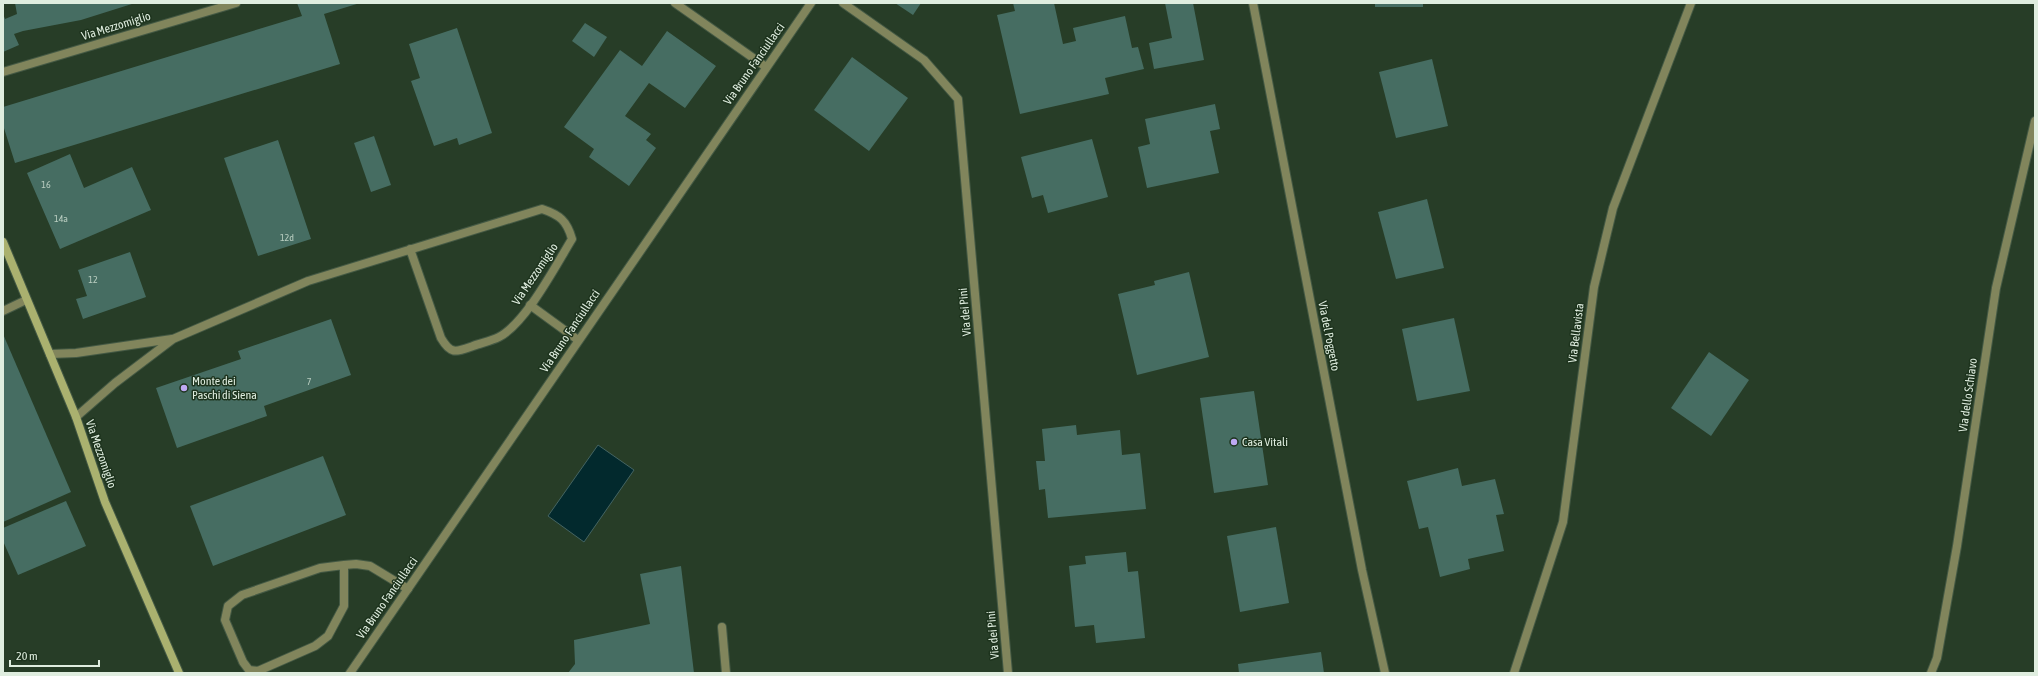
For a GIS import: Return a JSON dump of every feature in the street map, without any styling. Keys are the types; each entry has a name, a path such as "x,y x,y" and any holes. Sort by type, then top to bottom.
{"main road":[{"name":"Via Mezzomiglio","path":"3,242 76,417 105,502 179,673"}],"street":[{"name":"Via Mezzomiglio","path":"3,72 236,3"},
{"path":"675,3 766,67"},
{"name":"Via Bruno Fanciullacci","path":"350,673 810,3"},
{"name":"Via dei Pini","path":"843,3 924,60 958,100 1008,673"},
{"name":"Via del Poggetto","path":"1253,3 1362,570 1386,673"},
{"name":"Via Bellavista","path":"1514,673 1563,522 1594,287 1613,208 1691,3"},
{"name":"Via dello Schiavo","path":"1931,673 1937,658 1957,546 1996,288 2035,121"},
{"name":"Via Mezzomiglio","path":"173,339 308,281 410,249 542,209 557,214 569,227 572,239 530,305 512,328 499,337 456,352 446,348 441,338 410,249"},
{"path":"3,311 26,300"},
{"path":"530,305 578,340"},
{"path":"50,354 76,353 173,339"},
{"path":"76,417 114,383 173,339"},
{"path":"344,565 344,606 328,636 315,646 258,671 249,670 243,662 225,620 228,606 242,595 320,568 344,565 356,564 370,566 408,589"},
{"path":"722,627 726,673"}],"water":[{"path":"598,445 634,470 584,542 548,516"}],"building":[{"path":"15,3 135,3 81,20 14,34 19,45 3,52 3,14 5,19 17,14"},
{"path":"297,3 360,3 324,14 340,64 15,163 3,125 3,107 302,16"},
{"path":"895,3 921,3 913,15"},
{"path":"1013,3 1054,3 1063,44 1076,41 1073,28 1125,16 1132,48 1138,47 1144,69 1105,78 1109,94 1020,114 997,15 1015,11"},
{"path":"1165,3 1193,3 1204,60 1154,69 1149,43 1172,38"},
{"path":"1375,3 1423,3 1423,7 1375,7"},
{"path":"585,23 607,37 594,57 572,41"},
{"path":"457,28 492,133 459,145 457,138 434,146 411,81 420,78 409,44"},
{"path":"667,31 716,66 685,108 649,83 625,116 651,134 646,140 656,148 629,186 589,157 594,149 564,127 620,50 642,66"},
{"path":"852,57 908,98 869,151 814,110"},
{"path":"1432,59 1448,126 1396,138 1379,72"},
{"path":"1215,104 1220,129 1210,131 1219,173 1147,188 1138,147 1150,144 1145,119"},
{"path":"374,136 391,185 371,192 354,143"},
{"path":"1092,139 1108,197 1048,213 1043,195 1032,198 1021,157"},
{"path":"278,140 311,239 258,256 224,158"},
{"path":"70,154 84,188 132,167 151,210 60,249 27,173"},
{"path":"1427,199 1444,268 1396,279 1378,212"},
{"path":"130,252 146,297 83,319 76,299 87,296 78,270"},
{"path":"1189,272 1209,357 1137,375 1118,294 1155,285 1154,281"},
{"path":"1454,318 1470,391 1417,401 1402,329"},
{"path":"331,319 351,375 264,406 267,416 177,448 156,388 241,359 238,351"},
{"path":"3,334 71,492 3,522"},
{"path":"1709,352 1749,380 1711,436 1671,408"},
{"name":"Casa Vitali","path":"1254,391 1268,485 1214,493 1200,398"},
{"path":"1076,425 1077,435 1120,430 1122,455 1140,453 1146,509 1048,518 1045,489 1039,490 1036,461 1045,461 1042,429"},
{"path":"323,456 346,515 213,566 190,506"},
{"path":"1458,468 1462,486 1495,479 1504,514 1496,515 1504,551 1468,559 1470,569 1440,577 1428,527 1419,529 1407,481"},
{"path":"66,501 86,546 18,575 3,541 3,528"},
{"path":"1276,527 1289,603 1240,612 1227,536"},
{"path":"1126,552 1128,572 1138,571 1145,638 1096,643 1094,625 1075,627 1069,566 1086,564 1085,556"},
{"path":"681,566 694,673 568,673 575,664 574,640 650,624 640,574"},
{"path":"1321,652 1324,673 1239,673 1238,664"}],"place":[{"name":"Monte dei Paschi di Siena","path":"184,388"},
{"name":"Casa Vitali","path":"1234,442"}]}
